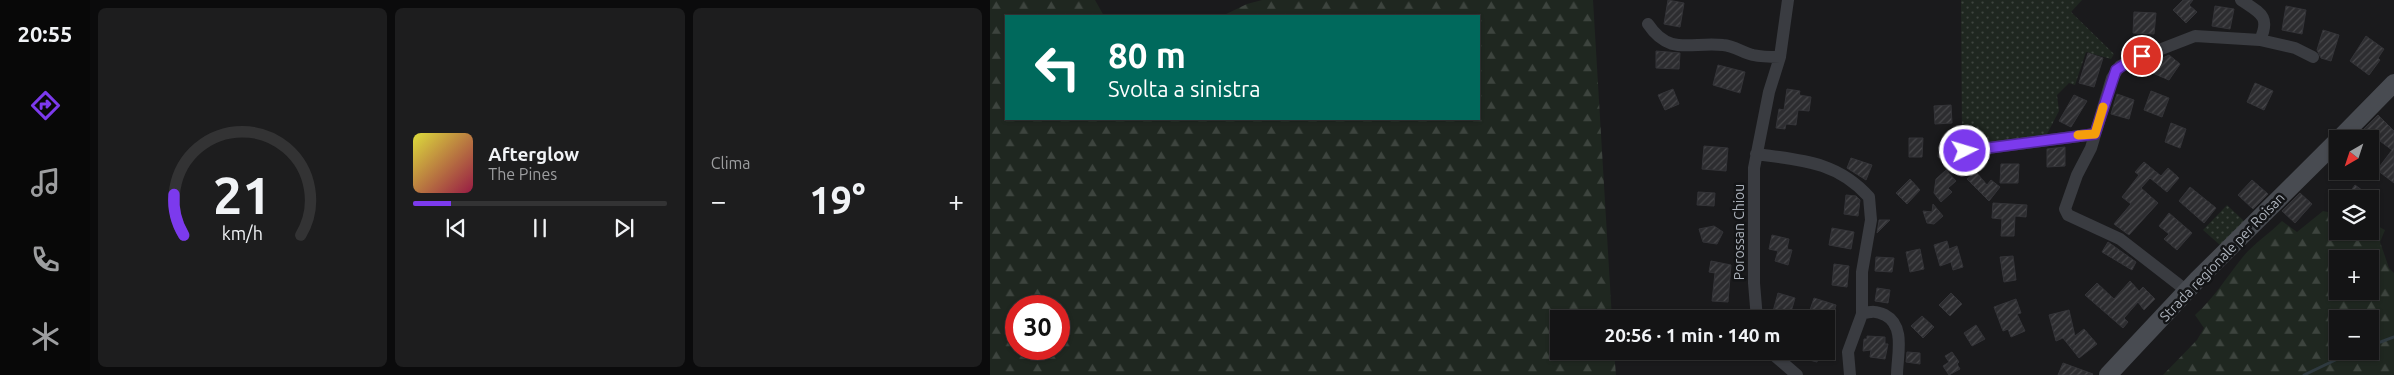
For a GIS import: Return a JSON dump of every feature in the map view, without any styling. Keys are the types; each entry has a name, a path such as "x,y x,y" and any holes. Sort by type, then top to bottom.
{"main road":[{"name":"Strada regionale per Roisan","path":"2347,130 2394,83"},
{"name":"Strada regionale per Roisan","path":"2108,375 2329,148"}],"street":[{"name":"Porossan Chiou","path":"1756,310 1754,283 1757,149 1769,92 1780,56 1788,0"},
{"path":"2241,0 2260,12 2264,19 2266,25 2260,40"},
{"path":"1648,24 1655,35 1666,43 1680,46 1721,45 1763,57 1780,56"},
{"path":"2188,291 2120,238 2068,215 2065,210 2095,134 2116,70 2128,62 2195,36 2260,40 2295,48 2313,57"},
{"path":"1965,151 2095,134"},
{"path":"1757,149 1820,164 1842,174 1869,197 1871,220 1862,272 1862,314 1848,352 1850,375"},
{"path":"1862,314 1877,311 1891,318 1898,329 1896,375"},
{"path":"1780,360 1797,375"}],"green space":[{"path":"990,0 1095,0 1103,15 1005,15 1005,120 1480,120 1480,15 1224,15 1247,4 1262,0 1593,0 1611,310 1550,310 1550,360 1615,360 1616,375 990,375"},
{"path":"1961,0 2082,0 2071,12 2114,54 2111,59 2086,52 2075,85 2069,83 2057,95 2059,111 2046,136 1972,148 1962,141"},
{"path":"2227,205 2244,221 2220,245 2203,230"},
{"path":"2323,211 2329,212 2329,240 2379,240 2379,227 2385,230 2380,242 2389,268 2394,273 2394,375 2163,375 2197,340 2204,328 2195,315 2214,295 2246,253 2282,221 2297,232"}],"building":[{"path":"1668,0 1684,3 1680,27 1664,24"},
{"path":"2183,0 2193,0 2189,5 2197,12 2186,23 2173,10"},
{"path":"2215,6 2234,9 2230,29 2212,26"},
{"path":"2286,6 2306,10 2302,34 2282,30"},
{"path":"2134,12 2156,13 2154,34 2133,33"},
{"path":"2323,30 2339,35 2331,61 2321,58 2317,50"},
{"path":"2366,36 2384,49 2378,58 2380,60 2369,75 2350,61"},
{"path":"1656,51 1680,53 1679,69 1656,68"},
{"path":"2088,53 2103,58 2094,87 2079,83"},
{"path":"2169,55 2180,64 2169,80 2141,68"},
{"path":"1718,65 1745,72 1740,93 1713,85"},
{"path":"2255,83 2273,91 2264,110 2247,102"},
{"path":"1673,89 1679,104 1665,110 1658,95"},
{"path":"1787,89 1800,91 1799,95 1811,97 1809,111 1798,110 1796,125 1786,124 1785,129 1776,128 1779,109 1784,110"},
{"path":"2151,91 2169,98 2162,117 2144,110"},
{"path":"2117,94 2134,100 2129,119 2111,114"},
{"path":"2074,95 2087,101 2071,127 2059,121"},
{"path":"1951,105 1952,123 1935,124 1934,106"},
{"path":"2378,115 2394,131 2394,183 2379,172 2379,167 2392,150 2379,140 2379,130 2364,129"},
{"path":"2171,123 2186,129 2180,148 2165,142"},
{"path":"1909,138 1923,138 1922,157 1909,157"},
{"path":"1943,140 1956,141 1953,159 1938,157 1939,145 1942,146"},
{"path":"1704,146 1728,148 1726,171 1702,169"},
{"path":"2065,147 2065,166 2047,167 2047,149"},
{"path":"1851,158 1872,165 1866,180 1847,168"},
{"path":"2144,162 2161,176 2168,168 2179,178 2167,192 2150,178 2141,188 2158,203 2129,235 2114,224 2131,204 2122,197 2139,175 2135,172"},
{"path":"2001,164 2019,164 2018,183 2000,183"},
{"path":"1946,170 1956,181 1948,188 1952,192 1941,202 1934,193 1936,179"},
{"path":"1976,172 1987,185 1991,180 2000,187 1989,201 1967,179"},
{"path":"1910,179 1920,190 1907,204 1896,193"},
{"path":"2252,180 2268,194 2253,209 2238,195"},
{"path":"2355,185 2362,190 2351,190"},
{"path":"2190,187 2216,208 2204,223 2179,201"},
{"path":"1698,192 1715,193 1714,206 1697,205"},
{"path":"2300,193 2312,204 2295,223 2282,211"},
{"path":"1846,195 1856,196 1860,200 1858,216 1844,214"},
{"path":"1993,203 2027,205 2026,217 2015,216 2014,236 2001,236 2002,219 1992,218"},
{"path":"1933,204 1943,216 1934,224 1927,223 1923,211 1932,212"},
{"path":"2169,213 2192,233 2177,250 2164,239 2169,234 2159,226"},
{"path":"1890,220 1877,233 1879,221"},
{"path":"1714,226 1723,232 1717,244 1703,242 1699,229"},
{"path":"1832,228 1854,232 1851,249 1829,245"},
{"path":"1772,235 1789,239 1787,249 1792,250 1788,265 1775,261 1778,251 1769,249"},
{"path":"1947,241 1949,249 1957,246 1963,267 1953,270 1951,262 1940,266 1934,245"},
{"path":"2108,242 2136,262 2132,270 2102,252"},
{"path":"1920,249 1924,269 1910,272 1906,252"},
{"path":"2013,256 2016,280 2004,282 2000,257"},
{"path":"1876,257 1894,258 1892,272 1875,271"},
{"path":"1711,261 1731,265 1728,302 1712,301 1715,273 1709,272"},
{"path":"1834,264 1849,266 1847,287 1832,285"},
{"path":"2130,281 2139,291 2143,287 2155,299 2144,310 2138,302 2124,318 2128,322 2123,328 2085,295 2097,283 2114,299"},
{"path":"1877,288 1890,290 1888,303 1875,301"},
{"path":"1778,293 1795,298 1792,310 1773,310"},
{"path":"1951,293 1962,304 1950,316 1939,305"},
{"path":"1814,298 1836,305 1835,310 1810,310"},
{"path":"2016,299 2021,313 2017,314 2025,331 2011,337 2008,329 2003,331 1994,307"},
{"path":"2069,310 2075,336 2084,329 2097,344 2079,358 2063,338 2056,341 2049,315"},
{"path":"1922,316 1934,327 1923,338 1911,326"},
{"path":"1976,325 1985,339 1972,346 1964,333"},
{"path":"1867,336 1885,337 1885,344 1888,344 1885,359 1870,357 1871,350 1863,351 1864,339 1867,339"},
{"path":"1907,352 1920,353 1920,364 1906,362"},
{"path":"1952,352 1959,362 1957,364 1960,369 1949,375 1943,366 1949,362 1945,356"},
{"path":"2063,363 2093,374 2058,375"}],"waterway":[{"path":"2379,343 2394,337"},
{"path":"2304,375 2335,360"}],"slow traffic":[{"path":"2078,135 2095,134 2103,107"}],"route":[{"path":"1965,151 1973,152 2095,134 2116,70 2120,66 2142,56"}]}
